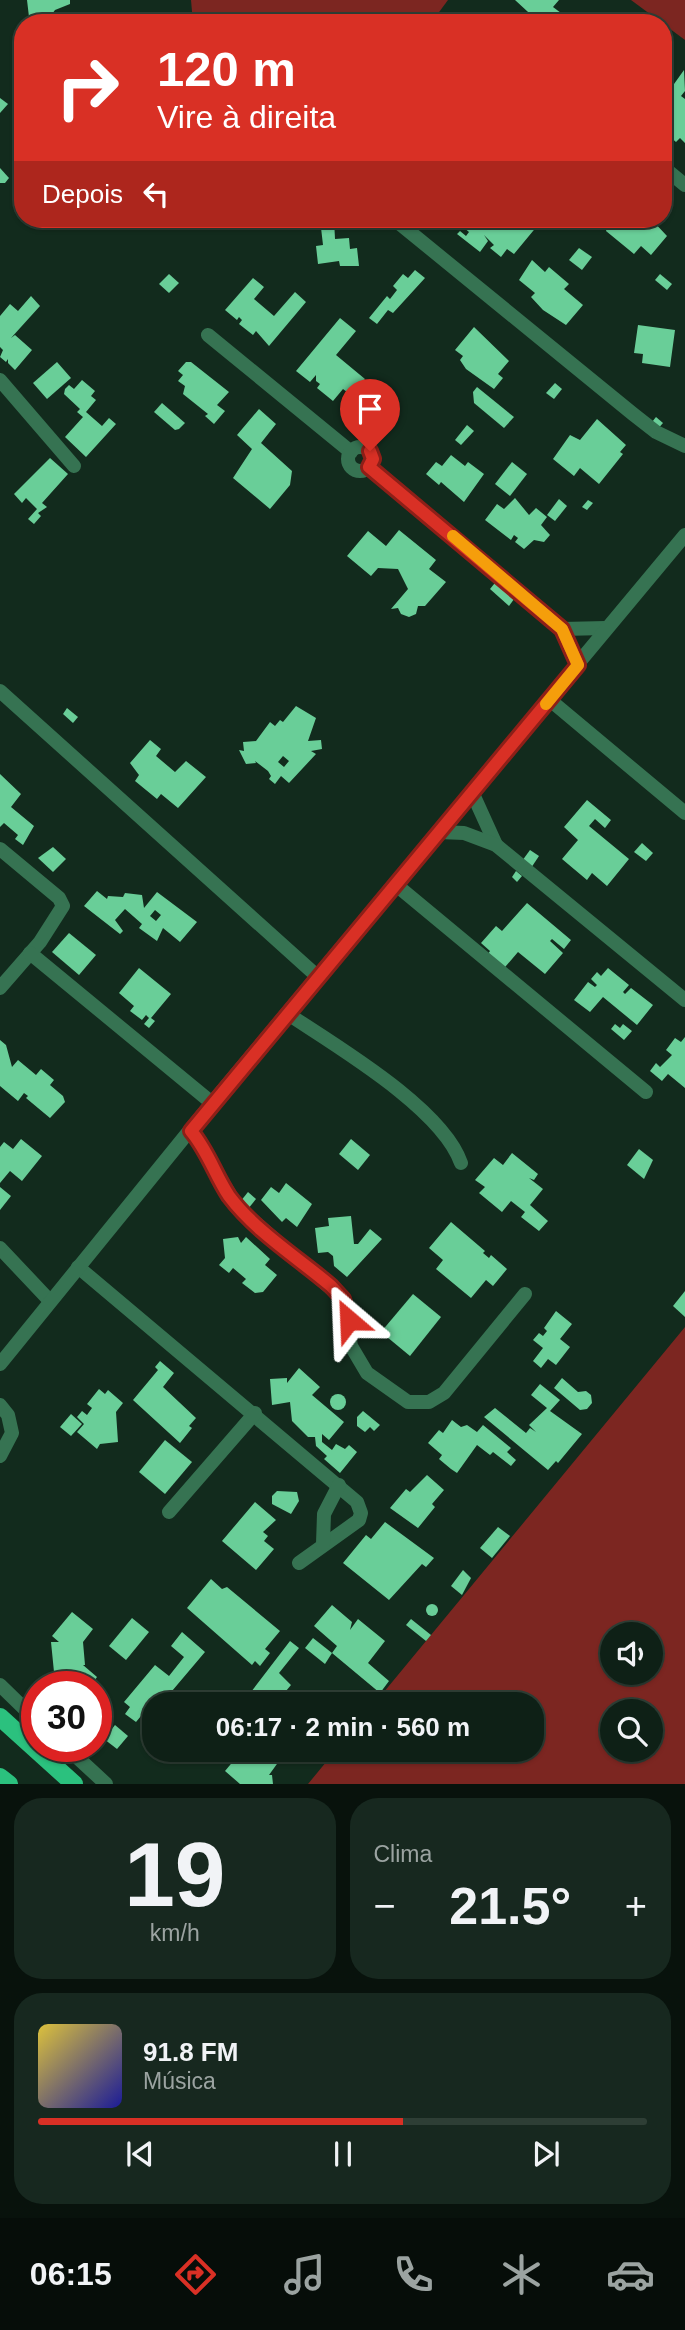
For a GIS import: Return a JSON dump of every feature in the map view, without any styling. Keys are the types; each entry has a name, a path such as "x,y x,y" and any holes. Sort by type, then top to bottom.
{"main road":[{"path":"0,1717 21,1737"},
{"path":"0,1730 21,1747"},
{"path":"49,1762 74,1784"},
{"path":"0,1777 9,1784"}],"street":[{"path":"405,228 656,432 685,446"},
{"path":"208,335 351,452 348,460 353,468 361,471 369,467 562,629 578,665"},
{"path":"0,380 74,466"},
{"path":"0,1364 212,1103 685,536"},
{"path":"562,629 606,628"},
{"path":"0,691 318,977"},
{"path":"550,700 685,813"},
{"path":"472,792 496,845"},
{"path":"439,832 464,833 496,845 685,1000"},
{"path":"0,849 62,902 62,910 0,988"},
{"path":"395,884 646,1092"},
{"path":"30,953 212,1103"},
{"path":"288,1014 378,1074 446,1137 461,1163"},
{"path":"191,1131 203,1145 228,1194 241,1210 343,1299 356,1359 367,1373 396,1396 417,1403 429,1402 444,1393 525,1294"},
{"path":"0,1248 50,1301"},
{"path":"78,1267 255,1413 357,1502 361,1513 359,1520 299,1563"},
{"path":"0,1405 8,1415 12,1433 0,1456"},
{"path":"169,1512 255,1413"},
{"path":"323,1545 324,1514 339,1485"},
{"path":"0,1685 21,1705"},
{"path":"82,1762 106,1784"}],"shaded area":[{"path":"191,0 448,0 438,14 192,14"},
{"path":"631,0 685,0 685,40 672,30 672,14 650,14"},
{"path":"685,1327 685,1784 308,1784 326,1762 544,1762 544,1692 384,1692"}],"building":[{"path":"27,0 70,0 70,4 52,14 29,14"},
{"path":"515,0 559,0 553,7 560,14 530,14"},
{"path":"684,70 685,91 681,96 685,99 685,143 680,138 676,142 672,139 672,87"},
{"path":"0,98 8,104 0,113"},
{"path":"0,168 9,178 5,183 0,183"},
{"path":"321,228 334,228 335,239 349,238 350,249 357,248 359,266 340,266 339,261 318,264 316,246 323,245"},
{"path":"464,228 536,228 514,254 507,249 501,257 490,248 494,245 484,235 488,241 480,252 457,234 460,231 466,236 469,232"},
{"path":"607,228 659,228 667,236 651,255 641,246 634,254 606,231"},
{"path":"579,248 592,257 582,270 569,260"},
{"path":"532,260 545,272 549,267 569,284 564,289 583,305 566,325 543,310 531,297 535,293 519,280"},
{"path":"415,270 425,278 393,313 388,310 377,324 369,318 387,296 390,299 397,290 393,286 403,274 408,278"},
{"path":"169,274 179,283 169,293 159,284"},
{"path":"660,274 672,284 667,290 655,280"},
{"path":"253,278 264,287 254,299 274,316 295,292 306,302 269,346 256,331 253,335 239,324 242,320 239,317 237,320 225,310"},
{"path":"31,296 40,306 11,338 15,335 32,350 15,370 8,363 8,359 6,362 0,357 3,350 0,347 0,316 10,304 18,311"},
{"path":"340,318 356,331 336,355 365,379 351,395 343,389 333,401 317,388 320,384 316,381 316,375 310,382 296,371"},
{"path":"638,325 675,330 670,367 642,363 643,354 634,353"},
{"path":"474,327 509,361 498,374 503,378 494,389 466,369 460,360 463,356 455,350"},
{"path":"57,362 71,378 47,399 33,383"},
{"path":"186,362 191,362 229,392 217,405 225,411 214,424 205,416 208,414 183,394 185,386 178,381 183,375 178,371"},
{"path":"82,380 95,391 91,396 96,400 86,412 102,426 109,418 116,424 86,457 65,437 83,417 77,412 80,409 64,394 65,389 69,385 74,389"},
{"path":"555,383 562,389 554,399 546,393"},
{"path":"477,387 514,417 504,428 474,403 473,392"},
{"path":"162,403 185,423 179,429 175,430 154,412"},
{"path":"259,409 276,424 261,443 292,471 290,485 270,509 233,478 252,449 237,435"},
{"path":"656,417 663,423 656,431 652,422"},
{"path":"597,419 626,445 620,452 623,454 599,484 580,468 574,476 553,459 570,435 580,440"},
{"path":"467,425 474,431 461,445 455,440"},
{"path":"451,455 465,466 468,462 484,474 464,502 441,482 439,485 426,474 436,462 442,466"},
{"path":"50,458 68,474 42,503 47,507 38,513 41,516 34,524 28,519 37,509 26,498 22,503 14,494"},
{"path":"512,462 527,474 510,496 495,484"},
{"path":"515,498 529,515 536,508 547,517 541,525 550,535 544,542 534,540 524,549 515,542 518,538 514,535 511,540 485,520 497,504 504,509"},
{"path":"559,499 567,506 555,521 547,515"},
{"path":"588,500 593,503 587,510 582,507"},
{"path":"399,530 436,560 429,569 446,582 425,606 418,606 416,614 409,617 401,614 398,608 391,609 408,589 398,569 378,568 371,576 347,556 368,531 386,546"},
{"path":"499,578 517,595 509,606 490,589"},
{"path":"296,706 316,718 308,741 321,740 322,749 311,751 316,754 289,783 281,776 275,784 269,779 271,776 268,771 255,761 256,763 246,764 239,750 244,751 243,742 256,741 270,722 275,726 280,720 283,722","holes":["283,756 289,761 284,767 278,762"]},
{"path":"67,708 78,717 73,723 63,714"},
{"path":"150,740 161,749 156,756 175,772 186,761 206,777 178,808 161,794 157,799 135,781 139,775 130,763"},
{"path":"0,774 21,794 11,807 34,826 23,845 15,839 18,835 4,823 0,827"},
{"path":"587,800 611,820 605,828 595,819 589,826 629,859 607,886 592,873 587,880 562,859 578,840 564,827"},
{"path":"642,843 653,853 646,861 634,852"},
{"path":"53,847 66,859 53,872 38,858"},
{"path":"530,850 539,856 531,868 522,861"},
{"path":"516,871 522,876 517,882 512,877"},
{"path":"97,891 107,899 108,896 123,897 125,893 142,895 144,908 157,892 197,922 180,942 163,928 157,941 139,928 142,924 125,909 115,920 123,931 120,934 84,906","holes":["155,910 161,915 156,921 150,916"]},
{"path":"527,903 571,940 564,949 552,939 550,941 563,953 545,974 518,952 500,973 488,954 490,951 481,943 496,926 502,931"},
{"path":"69,933 96,955 79,975 52,952"},
{"path":"139,968 171,994 151,1018 155,1021 149,1028 144,1024 149,1018 146,1015 142,1020 130,1011 134,1006 119,993"},
{"path":"608,968 629,985 623,992 625,994 631,988 653,1005 637,1025 603,997 590,1012 574,1000 588,982 595,987 597,985 591,979 597,972 601,976"},
{"path":"615,1024 620,1028 623,1024 632,1031 624,1040 611,1029"},
{"path":"685,1037 685,1088 668,1074 662,1081 650,1071 656,1063 660,1067 672,1055 666,1050 675,1038 681,1042"},
{"path":"0,1040 6,1045 12,1067 18,1060 36,1075 41,1069 54,1080 50,1085 63,1096 65,1102 50,1118 26,1098 28,1096 24,1093 18,1101 0,1086"},
{"path":"21,1139 42,1156 22,1181 10,1171 0,1183 0,1147 4,1142 13,1149"},
{"path":"351,1139 370,1155 358,1170 339,1154"},
{"path":"639,1149 653,1160 644,1179 627,1165"},
{"path":"512,1153 538,1174 534,1180 529,1178 543,1189 530,1205 548,1221 539,1231 521,1217 525,1212 511,1201 502,1212 479,1193 485,1187 475,1180 494,1158 503,1165"},
{"path":"286,1183 312,1204 297,1227 286,1218 282,1222 261,1200 271,1187 279,1193"},
{"path":"0,1187 11,1196 0,1210"},
{"path":"248,1192 256,1199 248,1209 240,1202"},
{"path":"351,1216 354,1244 358,1244 370,1229 382,1239 347,1277 334,1266 333,1256 328,1252 318,1253 315,1228 329,1226 328,1218"},
{"path":"451,1222 485,1251 483,1253 489,1258 491,1255 507,1269 493,1286 486,1280 471,1298 436,1269 443,1260 429,1248"},
{"path":"238,1237 241,1243 246,1237 270,1259 265,1265 277,1275 263,1292 255,1293 242,1283 246,1279 233,1268 229,1273 219,1265 225,1258 223,1239"},
{"path":"685,1291 685,1317 673,1306"},
{"path":"413,1294 441,1317 410,1356 381,1332"},
{"path":"556,1311 572,1324 560,1339 570,1347 556,1365 548,1359 541,1368 533,1361 543,1348 533,1340 539,1333 543,1336 547,1331 544,1328"},
{"path":"160,1361 174,1373 163,1387 196,1418 180,1443 133,1400 158,1370 155,1367"},
{"path":"299,1368 320,1387 312,1395 344,1422 329,1440 322,1434 322,1442 332,1450 336,1444 345,1449 349,1445 357,1452 340,1473 324,1459 327,1456 316,1446 315,1437 308,1437 292,1421 290,1402 272,1405 270,1379 287,1378 287,1383"},
{"path":"562,1378 578,1392 586,1391 591,1395 592,1403 587,1409 580,1410 554,1388"},
{"path":"540,1384 560,1400 550,1411 582,1434 558,1463 556,1461 548,1470 484,1417 495,1408 526,1433 530,1428 536,1432 529,1425 547,1408 531,1395"},
{"path":"99,1389 105,1394 108,1390 123,1403 116,1412 118,1442 100,1444 97,1449 77,1432 84,1424 77,1417 82,1411 87,1415 92,1408 87,1404"},
{"path":"338,1394 344,1396 344,1408 338,1410 332,1408 330,1402 332,1396"},
{"path":"363,1411 380,1425 374,1431 370,1427 365,1432 357,1426 357,1417"},
{"path":"71,1414 82,1424 71,1436 60,1427"},
{"path":"452,1420 461,1427 467,1425 477,1432 483,1425 511,1448 507,1452 516,1460 511,1466 493,1452 490,1455 477,1445 457,1473 439,1459 442,1455 428,1443 439,1430 443,1433"},
{"path":"165,1440 192,1462 165,1494 139,1472"},
{"path":"427,1475 444,1490 432,1504 435,1507 418,1528 390,1508 406,1489 410,1492"},
{"path":"277,1491 297,1492 299,1501 291,1514 272,1504 272,1496"},
{"path":"255,1502 276,1520 263,1532 268,1536 264,1541 274,1549 256,1570 222,1541"},
{"path":"385,1522 434,1558 426,1567 422,1564 389,1600 343,1563 366,1535 371,1539"},
{"path":"498,1527 510,1536 492,1558 480,1548"},
{"path":"463,1570 471,1578 462,1595 451,1586"},
{"path":"211,1579 222,1589 227,1587 280,1631 265,1649 270,1653 260,1666 255,1661 252,1665 187,1608"},
{"path":"432,1604 438,1610 432,1616 426,1610"},
{"path":"332,1605 352,1622 350,1630 358,1619 385,1641 368,1663 389,1681 381,1692 332,1653 337,1646 314,1626"},
{"path":"72,1612 93,1629 83,1642 83,1665 90,1671 54,1671 51,1642 59,1642 52,1636"},
{"path":"132,1618 149,1632 126,1660 109,1646"},
{"path":"411,1619 431,1635 426,1641 406,1625"},
{"path":"182,1632 205,1652 171,1692 142,1692 142,1717 136,1722 125,1714 130,1707 124,1702 155,1665 169,1676 184,1657 171,1646"},
{"path":"313,1638 332,1653 325,1664 305,1648"},
{"path":"290,1641 299,1648 279,1673 291,1685 285,1692 251,1692"},
{"path":"115,1725 128,1736 117,1749 112,1745 112,1729"},
{"path":"232,1762 278,1762 269,1775 272,1775 273,1784 240,1784 225,1771"}],"slow traffic":[{"path":"453,536 562,629 578,665 546,704"}],"route":[{"path":"349,1320 343,1299 331,1286 241,1210 228,1194 203,1145 191,1131 578,665 562,629 369,467 373,459 370,451"}]}
